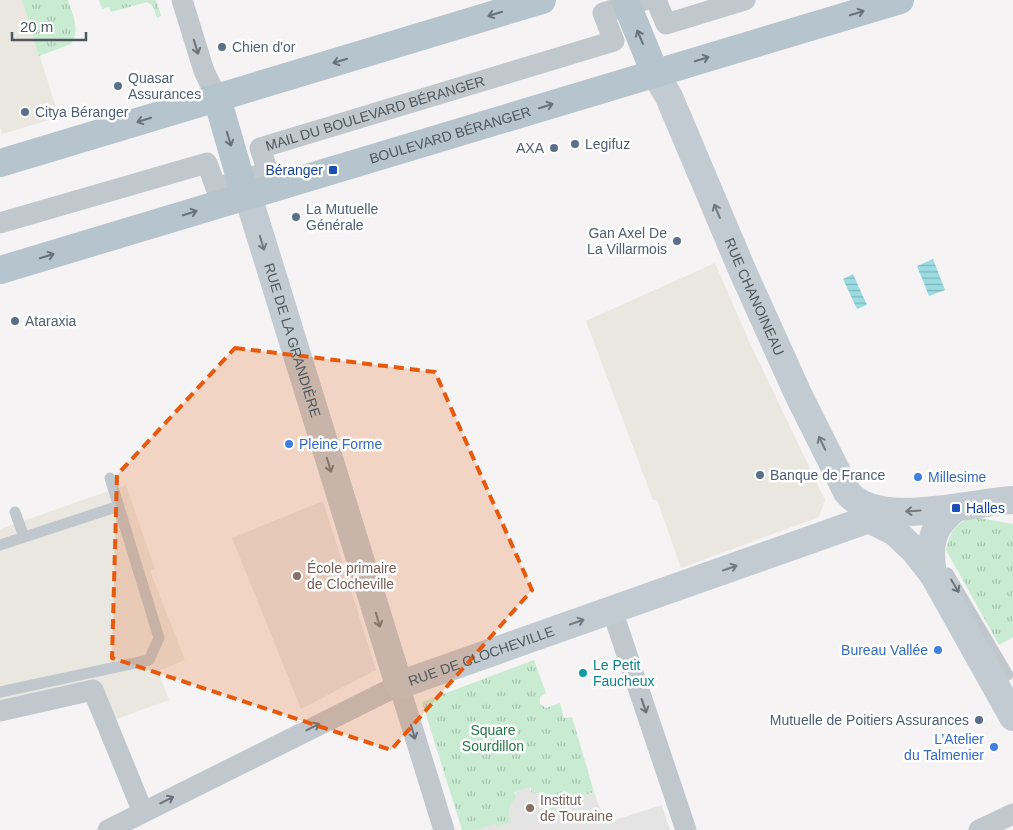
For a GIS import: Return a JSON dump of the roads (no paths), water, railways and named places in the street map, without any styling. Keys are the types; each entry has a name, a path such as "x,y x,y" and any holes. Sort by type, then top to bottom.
{"main road":[{"path":"0,163 542,0"},
{"name":"BOULEVARD BÉRANGER","path":"0,270 244,188 655,73 900,0"},
{"path":"632,2 655,73"},
{"name":"RUE CHANOINEAU","path":"655,73 669,97 743,272 806,410 847,492 914,550 932,574 1013,717"},
{"path":"217,98 244,188"},
{"name":"RUE DE LA GRANDIÈRE","path":"244,188 399,685"},
{"path":"932,574 930,544 940,522 967,506"},
{"path":"869,513 967,506 1009,506"},
{"name":"RUE DE CLOCHEVILLE","path":"399,685 612,610 869,513"}],"street":[{"path":"182,0 204,71 217,98"},
{"path":"656,0 666,24 745,0"},
{"name":"MAIL DU BOULEVARD BÉRANGER","path":"0,223 207,163 216,188 244,188 268,172 260,148 614,41 603,13 632,2"},
{"path":"612,610 686,830"},
{"name":"RUE DE CLOCHEVILLE","path":"108,830 399,685"},
{"name":"RUE DE LA GRANDIÈRE","path":"399,685 444,830"},
{"path":"0,711 93,690 143,812"},
{"path":"979,830 1013,814"}],"lane":[{"path":"0,692 149,660 159,638 110,478"},
{"path":"0,545 118,506"},
{"path":"15,512 24,537"},
{"path":"930,544 1008,675"}],"water":[{"path":"933,259 945,290 929,296 917,266"},
{"path":"853,274 867,305 857,309 843,279"}],"place":[{"name":"Chien d'or","path":"222,47"},
{"name":"Quasar Assurances","path":"118,86"},
{"name":"Citya Béranger","path":"25,112"},
{"name":"Legifuz","path":"575,144"},
{"name":"AXA","path":"554,148"},
{"name":"Béranger","path":"333,170"},
{"name":"La Mutuelle Générale","path":"296,217"},
{"name":"Gan Axel De La Villarmois","path":"677,241"},
{"name":"Ataraxia","path":"15,321"},
{"name":"Pleine Forme","path":"289,444"},
{"name":"Banque de France","path":"760,475"},
{"name":"Millesime","path":"918,477"},
{"name":"Halles","path":"956,508"},
{"name":"École primaire de Clocheville","path":"297,576"},
{"name":"Bureau Vallée","path":"938,650"},
{"name":"Le Petit Faucheux","path":"583,673"},
{"name":"Mutuelle de Poitiers Assurances","path":"979,720"},
{"name":"L’Atelier du Talmenier","path":"994,747"},
{"name":"Institut de Touraine","path":"530,808"}],"park label":[{"name":"Square Sourdillon","path":"493,738"}]}
